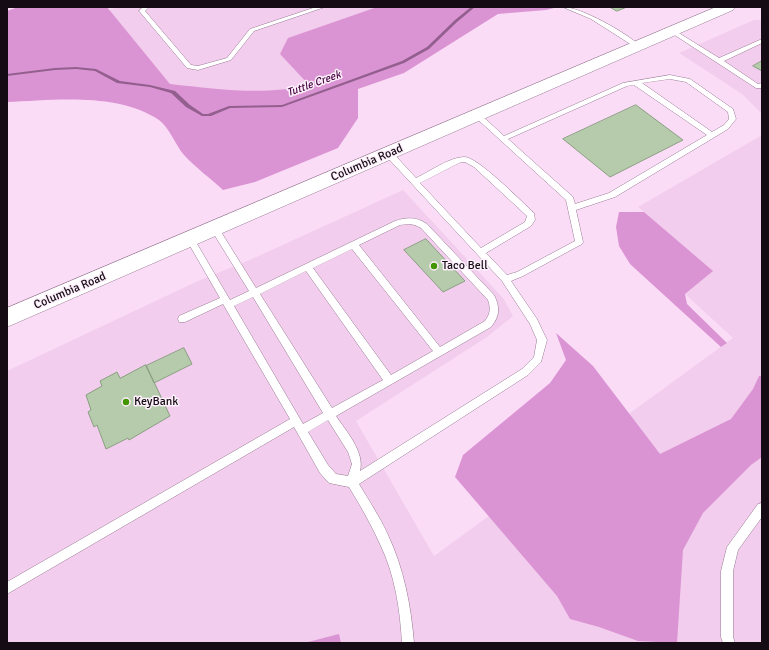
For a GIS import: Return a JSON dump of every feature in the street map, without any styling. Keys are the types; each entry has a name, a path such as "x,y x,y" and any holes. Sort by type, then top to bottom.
{"main road":[{"name":"Columbia Road","path":"7,318 728,7"}],"lane":[{"path":"146,7 142,11 189,67 198,68 229,59 252,30 322,7"},
{"path":"566,7 593,18 637,46"},
{"path":"672,31 760,86"},
{"path":"719,61 762,41"},
{"path":"503,139 616,87 661,78 679,78 688,80 731,110 733,119 726,127 612,195 572,208"},
{"path":"636,82 712,135"},
{"path":"477,115 570,199 579,242 520,274 505,279"},
{"path":"190,240 324,469 333,479 352,482 525,372 538,358 542,340 534,322 505,279 389,154"},
{"path":"415,182 458,160 466,159 477,165 531,215 531,220 528,224 480,252"},
{"path":"7,588 298,425 329,414 390,381 492,320 495,310 491,298 424,226 415,221 409,220 398,223 255,293 226,302 182,319"},
{"path":"215,229 352,450 357,464 352,482 384,539 398,579 406,613 408,643"},
{"path":"354,245 439,352"},
{"path":"308,267 390,381"},
{"path":"729,643 727,637 727,571 733,547 762,508"}],"shaded area":[{"path":"18,7 107,7 170,84 257,91 309,85 280,54 288,38 377,7 558,7 546,10 498,14 404,73 358,89 358,118 338,148 255,182 223,190 184,155 163,123 143,111 125,105 105,101 65,99 7,102 7,11"},
{"path":"118,7 377,7 289,38 322,92 213,136 109,10"},
{"path":"754,20 762,20 762,114 742,94 679,53"},
{"path":"762,135 762,643 7,643 7,371 198,281 252,259 403,190 503,298 513,316 487,337 356,421 434,556 733,338 685,294 712,271 638,207"},
{"path":"619,212 644,212 713,271 685,294 687,304 727,343 721,347 630,264 619,246 616,227"},
{"path":"556,333 593,366 660,454 731,419 753,389 759,376 762,376 762,457 751,465 703,513 683,550 677,643 638,641 599,627 570,619 557,596 455,477 463,455 550,383 566,360"},
{"path":"339,634 341,643 304,643"}],"building":[{"path":"610,7 627,7 617,11"},
{"path":"762,61 762,71 753,66"},
{"path":"636,105 683,140 610,177 563,139"},
{"name":"Taco Bell","path":"426,239 465,281 443,292 404,250"},
{"path":"184,348 192,364 154,383 146,366"},
{"name":"KeyBank","path":"146,365 170,416 129,440 128,438 106,449 97,425 94,427 88,412 91,410 86,395 102,386 100,381 117,372 120,378"}],"waterway":[{"name":"Tuttle Creek","path":"7,75 55,69 76,68 96,70 119,82 150,86 173,92 188,106 202,115 209,115 229,107 282,106 403,62 428,48 473,7"}],"place":[{"name":"Taco Bell","path":"434,266"},
{"name":"KeyBank","path":"126,402"}]}
